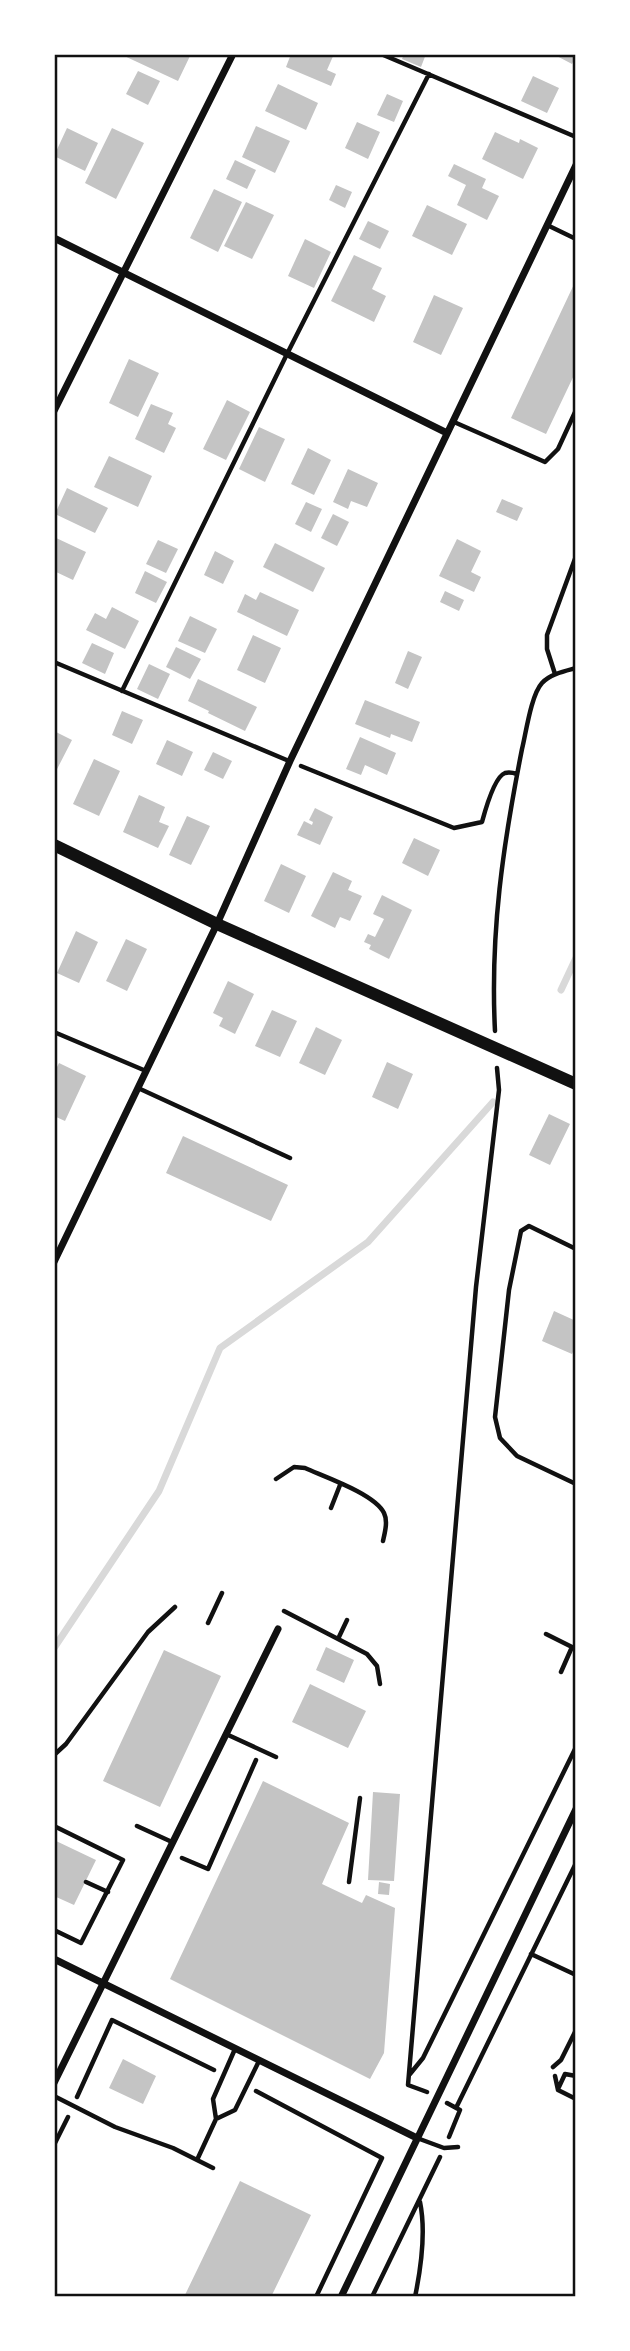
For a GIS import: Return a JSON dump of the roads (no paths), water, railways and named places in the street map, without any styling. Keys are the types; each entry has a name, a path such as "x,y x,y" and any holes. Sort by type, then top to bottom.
{"street":[{"path":"54,411 233,54"},
{"path":"54,1262 217,924 290,761 576,165"},
{"path":"54,238 447,433"},
{"path":"54,845 217,924 576,1084"},
{"path":"54,2083 278,1629"},
{"path":"341,2297 576,1809"},
{"path":"54,1959 417,2138"}],"lane":[{"path":"381,54 576,137"},
{"path":"122,691 287,354 429,74"},
{"path":"547,225 576,239"},
{"path":"453,422 545,463 558,449 576,410"},
{"path":"54,662 290,761"},
{"path":"54,1032 146,1071"},
{"path":"138,1088 290,1158"},
{"path":"576,1249 529,1226 521,1231 509,1290 495,1417 500,1438 517,1456 576,1484"},
{"path":"276,1479 294,1467 305,1468 374,1501 385,1514 383,1541"},
{"path":"331,1508 340,1485"},
{"path":"208,1623 222,1593"},
{"path":"54,1755 66,1744 148,1632 175,1607"},
{"path":"284,1611 367,1654 377,1666 380,1684"},
{"path":"338,1639 346,1620"},
{"path":"546,1634 574,1648 561,1672"},
{"path":"226,1734 276,1757"},
{"path":"349,1882 360,1798"},
{"path":"137,1826 173,1842"},
{"path":"553,2067 561,2060 576,2030"},
{"path":"567,2047 576,2051"},
{"path":"197,2160 216,2119 213,2099 235,2048"},
{"path":"216,2119 235,2110 260,2060"},
{"path":"54,2096 115,2127 173,2148 213,2168"},
{"path":"417,2138 444,2148 458,2147"}],"waterway":[{"path":"561,990 576,958"},
{"path":"54,1648 159,1491 220,1348 368,1242 493,1102"}]}
